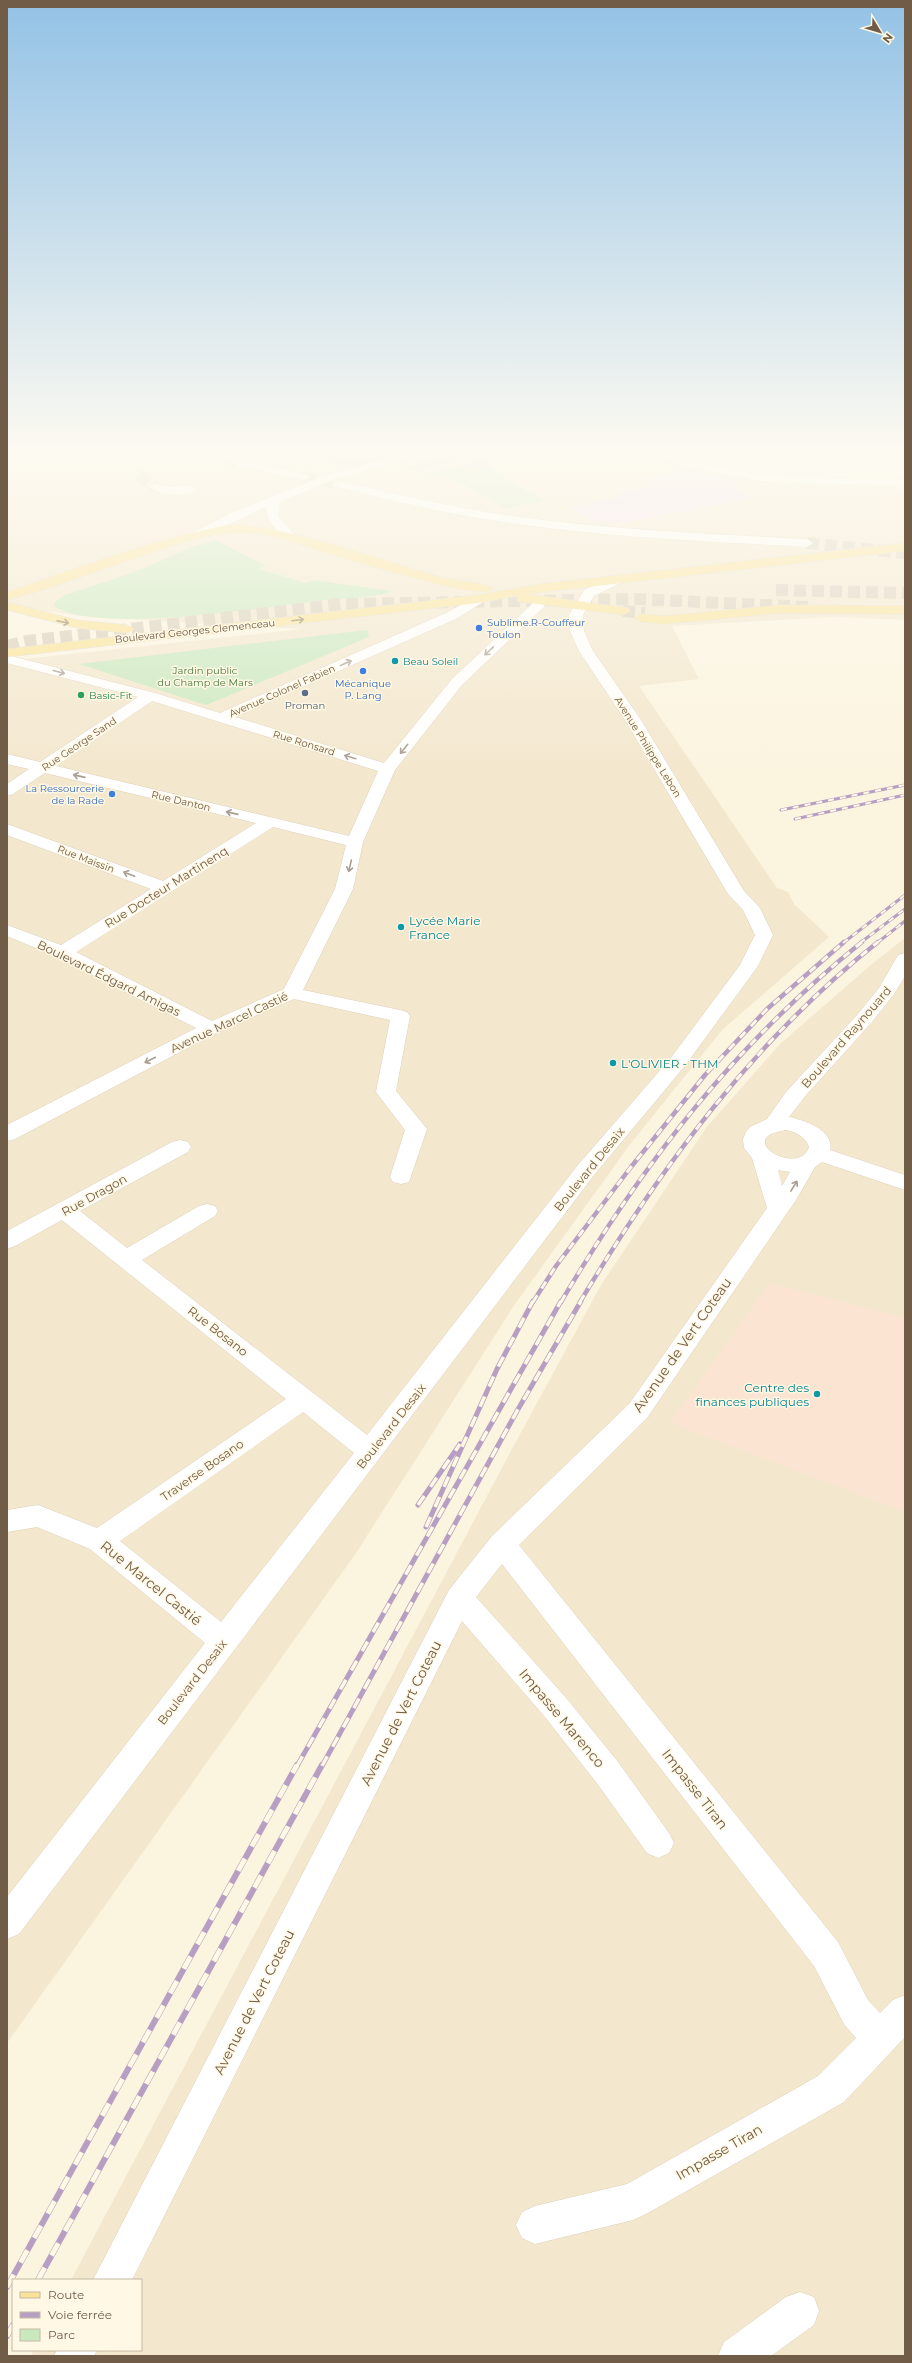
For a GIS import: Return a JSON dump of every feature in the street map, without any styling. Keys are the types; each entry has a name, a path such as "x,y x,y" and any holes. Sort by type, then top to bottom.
{"main road":[{"path":"7,596 122,559"},
{"path":"7,606 43,596 131,566 145,559"},
{"path":"363,559 477,594 538,606 580,608"},
{"path":"477,594 795,559"},
{"path":"343,614 400,600 415,590 406,576 395,569"},
{"path":"503,595 540,588"},
{"path":"477,594 503,595 580,608 622,613"},
{"name":"Boulevard Georges Clemenceau","path":"7,653 343,614 477,594"},
{"path":"25,613 29,604 43,596"},
{"path":"905,605 756,605 676,614 643,616 665,620 781,609 905,610"},
{"path":"7,606 25,613 77,624 176,634"}],"street":[{"name":"Avenue Philippe Lebon","path":"618,579 593,590 576,614 577,631 586,651 632,720 737,894 751,908 759,925"},
{"name":"Avenue Colonel Fabien","path":"7,659 21,661 150,696 221,718 453,615 477,594"},
{"name":"Avenue Marcel Castié","path":"7,1134 210,1028 292,993 344,889 355,842 387,769 457,682 538,606"},
{"name":"Rue George Sand","path":"7,791 150,696"},
{"name":"Rue Ronsard","path":"221,718 387,769"},
{"name":"Rue Danton","path":"7,759 355,842"},
{"name":"Rue Docteur Martinenq","path":"62,952 270,822"},
{"name":"Rue Maissin","path":"7,829 165,888"},
{"name":"Boulevard Desaix","path":"7,1924 371,1452 586,1170 677,1062 749,966 764,935 759,925"},
{"name":"Boulevard Édgard Amigas","path":"7,930 62,952 210,1028"},
{"name":"Boulevard Raynouard","path":"796,1094 889,990 905,959"},
{"path":"292,993 400,1016 386,1092 416,1129 401,1177"},
{"path":"775,1124 780,1112 796,1094"},
{"path":"796,1094 801,1115 807,1130"},
{"path":"813,1158 819,1141 807,1130 792,1124 775,1124 764,1126 753,1137 752,1145 756,1152 763,1158 785,1165 813,1158 905,1183"},
{"name":"Rue Dragon","path":"7,1241 65,1211 180,1147"},
{"path":"763,1158 778,1208"},
{"name":"Avenue de Vert Coteau","path":"113,2279 459,1598 502,1544 638,1411 813,1158"},
{"name":"Rue Bosano","path":"65,1211 371,1452"},
{"path":"126,1259 207,1211"},
{"name":"Traverse Bosano","path":"100,1541 304,1399"},
{"name":"Rue Marcel Castié","path":"7,1521 38,1516 100,1541 224,1641"},
{"name":"Impasse Tiran","path":"502,1544 826,1954 856,2012 880,2038"},
{"name":"Impasse Marenco","path":"459,1598 556,1708 607,1772 658,1843"},
{"name":"Impasse Tiran","path":"535,2225 633,2201 831,2089 905,2012"},
{"path":"738,2356 800,2311"}],"shaded area":[{"path":"7,559 905,559 905,620 835,617 672,626 699,679 639,686 777,888 788,892 794,904 829,937 723,1029 631,1143 515,1304 356,1553 7,2043 7,661 302,629 90,617 7,606"},
{"path":"905,938 905,2356 31,2356 34,2351 142,2351 142,2279 72,2279 504,1464 601,1285 706,1128 780,1044 872,964"},
{"path":"770,1283 905,1318 905,1512 670,1423"}],"green space":[{"path":"164,559 253,559 266,566 259,569 306,583 313,580 391,591 379,595 325,600 226,613 144,619 107,618 76,614 54,606 56,601 65,595 132,573"},
{"name":"Jardin public du Champ de Mars","path":"367,630 369,637 206,705 79,664"}],"tunnel":[{"path":"776,590 905,593"},
{"path":"7,646 27,641 343,604 637,599 809,607"},
{"path":"623,611 645,613"}],"railway":[{"path":"781,810 905,785"},
{"path":"795,819 905,795"},
{"path":"843,943 905,895"},
{"path":"860,943 905,909"},
{"path":"877,943 905,921"},
{"path":"533,1302 556,1266 631,1167 705,1075 767,1009 844,942"},
{"path":"561,1302 625,1201 695,1108 732,1064 773,1022 816,981 862,942"},
{"path":"580,1302 643,1203 713,1108 751,1063 791,1021 833,980 878,942"},
{"path":"426,1527 497,1369 533,1301"},
{"path":"297,1766 561,1301"},
{"path":"322,1766 517,1411 581,1301"},
{"path":"418,1505 460,1444"},
{"path":"7,2287 297,1765"},
{"path":"39,2279 322,1765"},
{"path":"7,2336 12,2327"}],"place":[{"name":"Sublime.R-Couffeur Toulon","path":"479,628"},
{"name":"Beau Soleil","path":"395,661"},
{"name":"Mécanique P. Lang","path":"363,671"},
{"name":"Proman","path":"305,693"},
{"name":"Basic-Fit","path":"81,695"},
{"name":"La Ressourcerie de la Rade","path":"112,794"},
{"name":"Lycée Marie France","path":"401,927"},
{"name":"L'OLIVIER - THM","path":"613,1063"},
{"name":"Centre des finances publiques","path":"817,1394"}]}
